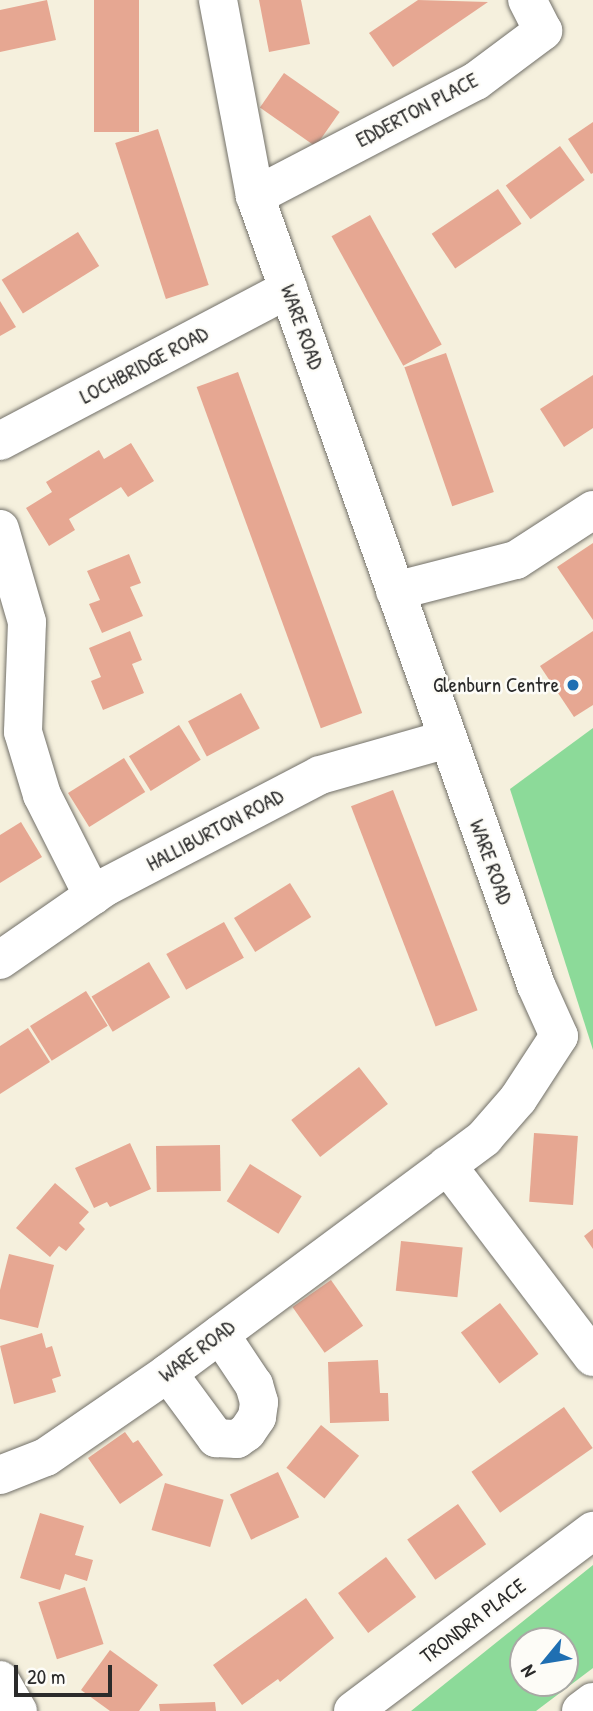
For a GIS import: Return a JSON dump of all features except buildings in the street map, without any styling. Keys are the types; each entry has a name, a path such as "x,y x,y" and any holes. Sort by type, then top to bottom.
{"street":[{"name":"WARE ROAD","path":"0,1475 46,1457 168,1374 484,1138 518,1099 559,1036 536,985 255,196 218,0"},
{"name":"EDDERTON PLACE","path":"255,196 476,81 542,31 527,0"},
{"name":"LOCHBRIDGE ROAD","path":"0,441 288,289"},
{"path":"395,591 516,560 593,510"},
{"path":"0,529 27,622 23,732 42,795 93,896"},
{"name":"HALLIBURTON ROAD","path":"0,960 93,896 320,775 447,739"},
{"path":"447,1165 593,1357"},
{"path":"168,1374 216,1438 237,1439 247,1432 257,1418 259,1402 254,1385 220,1334"},
{"name":"TRONDRA PLACE","path":"353,1711 593,1531"},
{"path":"0,1680 18,1711"},
{"path":"581,1711 593,1702"}],"green space":[{"path":"593,728 593,1050 510,789"},
{"path":"593,1565 593,1668 579,1679 579,1627 516,1627"},
{"path":"509,1632 509,1697 555,1697 536,1711 411,1711"}],"place":[{"name":"Glenburn Centre","path":"573,685"}]}
